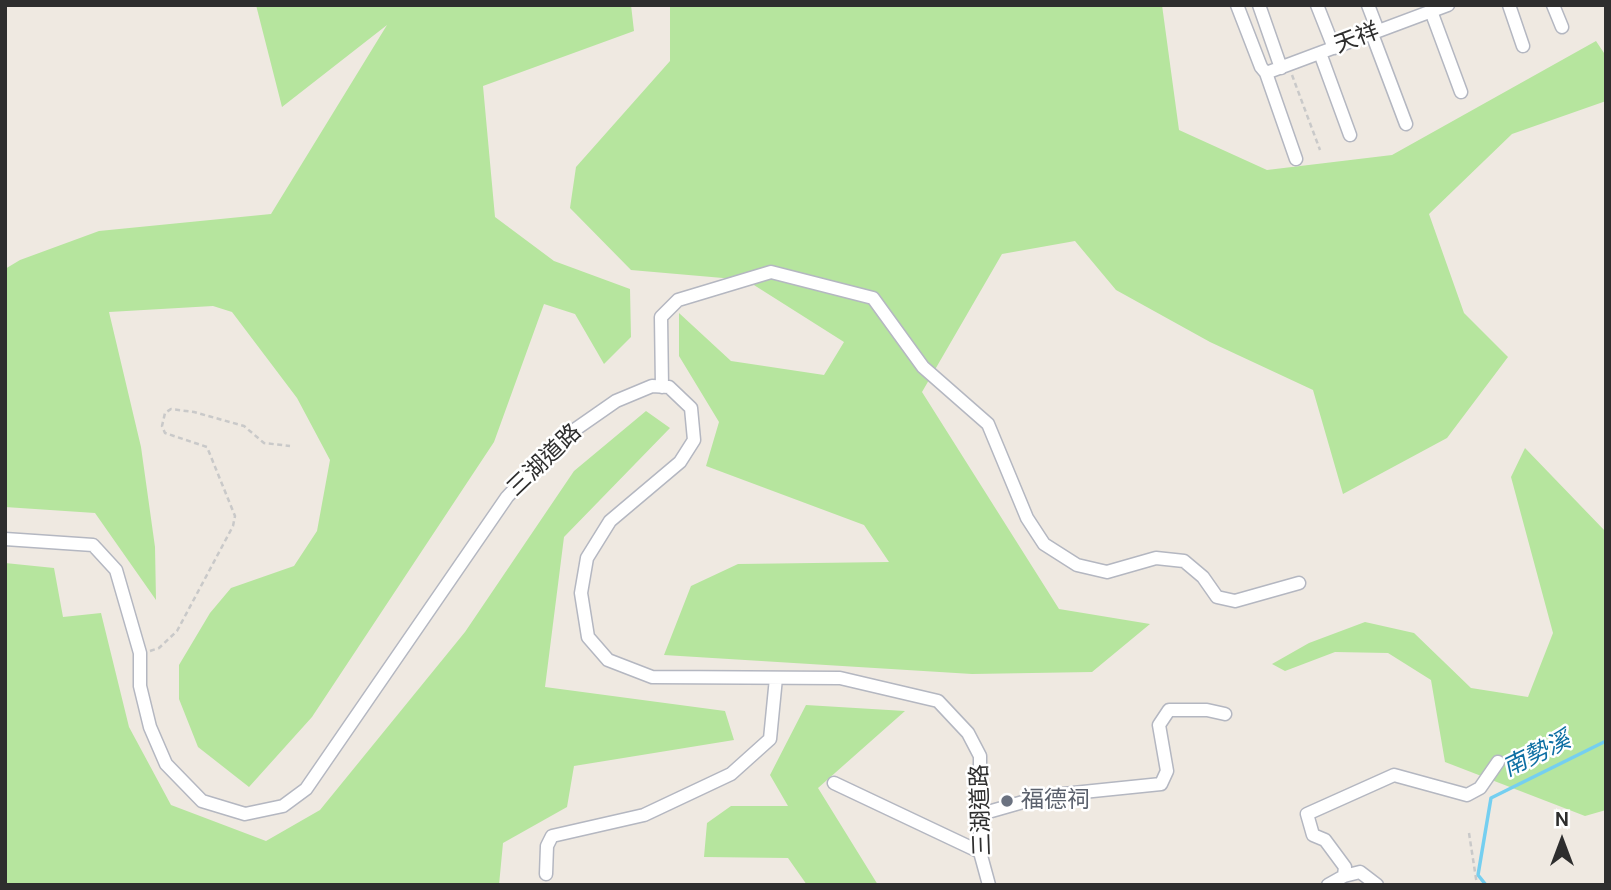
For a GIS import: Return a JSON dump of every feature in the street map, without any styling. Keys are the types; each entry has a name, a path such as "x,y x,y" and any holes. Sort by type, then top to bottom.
{"street":[{"path":"1237,5 1266,74 1296,159"},
{"path":"1259,5 1285,66"},
{"path":"1317,5 1334,48"},
{"path":"1368,5 1406,124"},
{"name":"天祥","path":"1266,74 1448,5"},
{"path":"1509,5 1523,46"},
{"path":"1553,5 1562,27"},
{"path":"1431,12 1461,92"},
{"path":"1320,53 1350,135"},
{"path":"662,387 661,317 678,300 771,272 873,298 923,367 988,424 1027,518 1044,544 1077,565 1107,572 1156,558 1184,561 1203,577 1217,597 1235,601 1299,583"},
{"name":"三湖道路","path":"5,539 93,545 117,570 140,653 141,686 150,727 166,764 202,801 245,814 283,806 306,789 507,497 571,432 616,401 652,386 669,387 691,408 694,440 680,463 610,520 587,558 581,593 588,637 608,660 652,677 840,678 938,701 968,733 981,756 980,852 989,885"},
{"path":"546,874 547,846 552,836 644,815 731,774 770,738 776,678"},
{"path":"981,814 1044,796 1161,784 1167,771 1158,725 1169,710 1206,710 1225,714"},
{"path":"1344,876 1345,867 1325,840 1313,835 1307,814 1394,775 1467,795 1480,788 1498,762"},
{"path":"834,783 980,852"},
{"path":"1328,885 1344,876 1360,872 1377,885"}],"path":[{"path":"1285,66 1321,150"},
{"path":"140,653 159,648 177,631 233,526 235,516 207,447 165,433 162,426 165,413 170,410 194,411 244,426 264,443 290,446"},
{"path":"1469,833 1477,885"}],"green space":[{"path":"256,5 631,5 634,31 483,86 495,217 554,261 630,289 631,337 604,364 575,314 544,304 494,442 312,717 249,787 198,747 179,699 179,665 210,613 231,588 294,566 317,531 330,460 297,398 232,312 213,306 109,312 141,447 155,547 156,600 95,513 5,507 5,269 20,260 99,231 271,214 387,25 282,107"},
{"path":"670,5 1162,5 1179,130 1267,170 1392,155 1596,41 1606,56 1606,101 1512,134 1429,214 1464,313 1508,357 1447,438 1343,494 1313,390 1210,342 1116,290 1075,241 1002,254 922,392 1059,609 1150,624 1092,672 972,674 664,655 691,586 738,564 889,562 864,525 706,466 719,422 679,356 679,313 731,361 824,375 844,342 746,280 631,270 570,208 576,167 670,61"},
{"path":"646,411 670,428 564,537 545,687 725,711 734,740 574,766 567,807 503,843 499,885 5,885 5,563 54,568 63,617 101,613 129,727 171,805 266,841 320,810 465,632 574,471"},
{"path":"1525,448 1606,532 1606,810 1585,816 1445,762 1431,680 1388,653 1335,652 1285,671 1272,664 1309,643 1365,622 1414,633 1471,688 1528,697 1553,633 1511,477"},
{"path":"806,705 905,711 818,788 878,885 807,885 788,858 704,857 707,823 731,806 788,806 770,775"}],"waterway":[{"name":"南勢溪","path":"1486,885 1478,875 1491,798 1606,741"}],"place":[{"name":"福德祠","path":"1007,801"}]}
